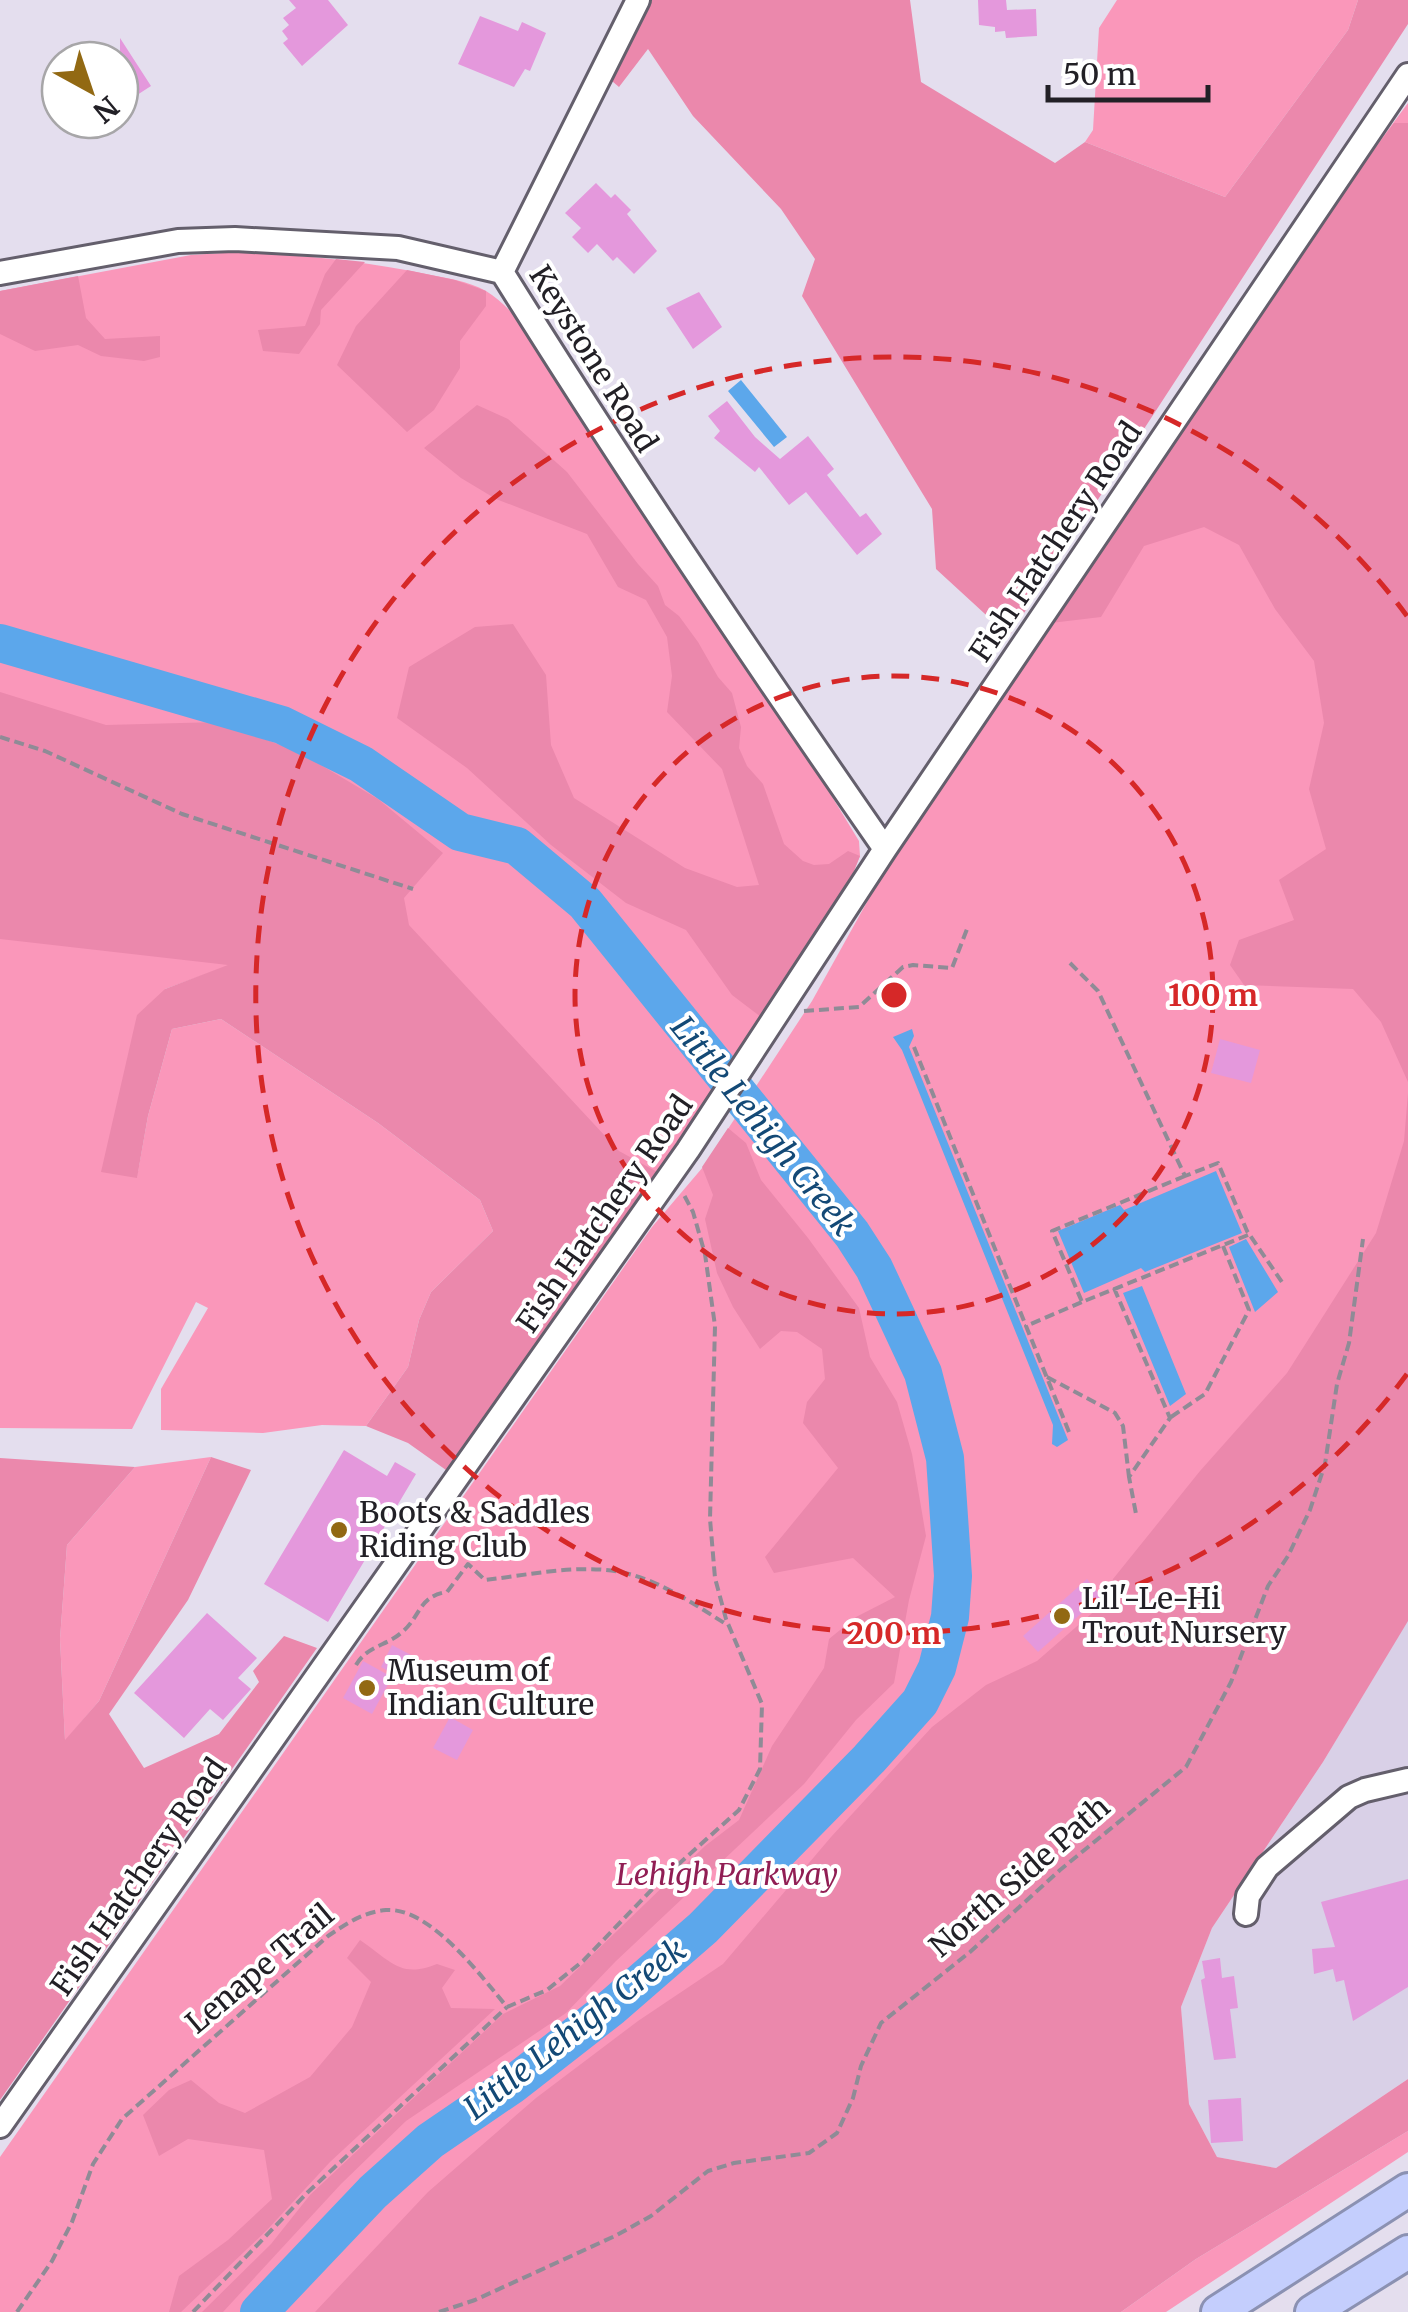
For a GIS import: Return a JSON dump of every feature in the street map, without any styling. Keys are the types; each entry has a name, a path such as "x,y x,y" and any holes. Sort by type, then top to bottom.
{"highway":[{"path":"1218,2312 1408,2190"},
{"path":"1312,2312 1408,2252"}],"street":[{"path":"502,272 638,0"},
{"name":"Fish Hatchery Road","path":"0,2126 688,1150 885,849 1408,75"},
{"name":"Keystone Road","path":"0,273 178,241 234,239 398,248 502,272 598,426 885,849"},
{"path":"1246,1914 1248,1896 1267,1866 1349,1797 1408,1780"}],"path":[{"path":"0,737 45,750 182,814 413,888"},
{"path":"785,1003 808,1012 859,1007 903,967 913,964 952,968 967,928"},
{"path":"1070,963 1098,991 1184,1176"},
{"path":"914,1047 1069,1432"},
{"path":"1082,1302 1052,1231 1218,1163 1250,1235 1282,1282"},
{"path":"194,2312 308,2192 507,2007 547,1990 583,1961 662,1879 739,1810 760,1769 762,1704 729,1626 715,1578 710,1519 715,1326 706,1254 693,1212 672,1173"},
{"path":"1026,1326 1250,1235"},
{"name":"North Side Path","path":"439,2312 476,2300 615,2236 650,2216 708,2172 734,2164 809,2153 837,2133 853,2098 860,2066 881,2023 1186,1767 1230,1682 1268,1586 1310,1510 1324,1464 1337,1384 1349,1343 1364,1238"},
{"path":"1129,1477 1170,1418 1205,1394 1249,1310 1223,1246"},
{"path":"1114,1288 1170,1418"},
{"path":"1046,1377 1114,1413 1123,1426 1136,1514"},
{"path":"356,1665 370,1649 400,1635 433,1594 448,1592 468,1564 485,1580 588,1570 625,1574 676,1594 729,1626"},
{"name":"Lenape Trail","path":"17,2312 52,2261 72,2222 93,2164 122,2119 248,2003 358,1916 386,1910 408,1912 428,1924 507,2007"}],"shaded area":[{"path":"652,0 910,0 921,82 1055,163 1085,142 1225,197 1348,30 1358,0 1408,0 1408,24 1009,636 936,569 932,509 802,296 815,259 781,209 693,116 648,49 619,87 612,81"},
{"path":"1394,123 1408,123 1408,1082 1381,1022 1353,989 1244,985 1230,965 1239,940 1294,920 1279,880 1326,849 1309,789 1324,723 1314,661 1275,609 1239,545 1204,527 1144,546 1101,617 1051,623 1314,231"},
{"path":"336,259 365,262 321,310 320,324 299,354 263,351 258,330 305,326 325,274"},
{"path":"407,270 486,291 486,306 460,341 460,368 434,410 407,432 337,365 356,326"},
{"path":"78,276 86,318 105,339 160,336 160,357 144,361 101,356 78,345 35,351 0,334 0,291"},
{"path":"477,405 508,419 567,472 658,586 665,605 679,616 698,642 732,693 741,727 739,748 747,766 763,784 784,844 803,861 814,865 829,864 848,851 860,856 851,878 761,1017 732,995 686,930 626,903 551,845 467,768 397,718 409,667 475,627 513,624 546,675 551,745 574,798 685,868 737,887 759,885 722,769 667,712 672,676 667,637 646,600 618,587 587,534 496,499 461,478 424,448"},
{"path":"0,692 106,725 219,722 299,752 378,799 443,853 404,898 409,925 619,1151 659,1173 462,1457 446,1470 408,1443 366,1426 408,1367 419,1320 431,1292 493,1231 480,1200 378,1123 221,1019 172,1029 148,1116 137,1178 101,1172 137,1015 165,989 228,965 0,939"},
{"path":"1408,1093 1408,1621 1323,1762 1212,1928 1181,2007 1189,2104 1217,2157 1276,2168 1408,2079 1408,2131 1196,2259 1121,2312 315,2312 428,2192 536,2098 638,2021 723,1964 932,1727 986,1685 1037,1661 1106,1601 1113,1579 1200,1471 1287,1373 1376,1233 1404,1141"},
{"path":"728,1128 746,1143 761,1180 859,1308 870,1357 897,1402 912,1454 926,1536 894,1683 856,1720 804,1784 566,2013 406,2121 341,2184 223,2312 202,2312 271,2244 310,2195 503,2014 560,1986 705,1846 739,1820 772,1746 824,1668 829,1639 856,1617 895,1597 853,1558 774,1573 765,1557 838,1468 803,1423 807,1402 825,1379 822,1349 797,1332 781,1331 760,1349 717,1273 705,1219 713,1195 702,1167"},
{"path":"211,1457 251,1470 188,1600 109,1714 144,1768 219,1734 259,1682 253,1671 284,1636 317,1648 0,2100 0,1458 135,1467 67,1545 60,1639 65,1740 99,1701"},
{"path":"1408,1620 1408,2079 1276,2168 1217,2157 1189,2104 1181,2007 1212,1928 1323,1762"},
{"path":"360,1940 405,1969 437,1964 455,1970 442,1988 451,2008 495,2009 330,2162 267,2230 181,2312 169,2312 179,2276 228,2240 272,2199 264,2150 188,2139 159,2156 143,2115 169,2090 191,2080 219,2103 245,2113 310,2077 352,2027 371,1982 347,1958"}],"green space":[{"path":"1117,0 1358,0 1348,30 1225,197 1085,142 1093,130 1099,28"},
{"name":"Lehigh Parkway","path":"1408,103 1408,1594 983,2312 0,2312 0,2157 652,1227 703,1167 812,1001 897,848 1270,290"},
{"path":"239,252 356,262 449,278 486,291 507,308 526,328 639,508 800,744 859,841 860,856 851,878 610,1249 231,965 165,989 137,1177 148,1116 172,1029 221,1019 378,1123 480,1200 493,1231 431,1292 419,1320 408,1367 366,1426 322,1425 263,1433 161,1430 161,1389 208,1308 196,1302 132,1429 0,1428 0,291 191,255"},
{"path":"211,1457 99,1701 65,1741 60,1639 67,1545 135,1467"},
{"path":"1408,2131 1408,2152 1166,2312 1121,2312 1196,2259"}],"water":[{"path":"741,380 787,437 774,447 728,391"},
{"path":"912,1029 914,1036 909,1047 1068,1440 1057,1447 1052,1444 1053,1425 902,1050 893,1037"},
{"path":"1216,1171 1242,1233 1145,1272 1141,1268 1084,1293 1058,1231 1120,1205 1124,1210"},
{"path":"1246,1239 1278,1292 1255,1312 1229,1247"},
{"path":"1142,1286 1186,1394 1170,1406 1123,1293"}],"building":[{"path":"289,0 328,0 348,25 302,66 283,43 288,39 282,31 289,25 283,18 296,8"},
{"path":"978,0 1006,0 1007,10 1036,9 1037,36 1006,38 1005,31 995,32 995,27 979,25"},
{"path":"480,16 518,31 522,22 546,33 530,71 525,69 514,87 458,64"},
{"path":"140,69 151,86 140,93"},
{"path":"596,183 631,210 627,214 657,251 634,274 617,257 613,261 597,244 588,253 572,237 581,228 565,213"},
{"path":"699,292 722,327 693,349 666,308"},
{"path":"727,401 755,437 780,459 808,436 834,469 827,475 860,517 866,513 882,534 857,555 806,492 789,505 759,467 755,472 714,438 720,431 708,416"},
{"path":"1220,1039 1260,1050 1251,1083 1211,1073"},
{"name":"Boots & Saddles Riding Club","path":"344,1450 387,1476 395,1462 416,1474 328,1622 264,1584"},
{"name":"Lil'-Le-Hi Trout Nursery","path":"1087,1579 1101,1596 1038,1652 1023,1636"},
{"path":"207,1613 257,1658 238,1678 251,1689 223,1720 210,1709 184,1738 134,1693"},
{"path":"392,1645 413,1656 401,1678 381,1667"},
{"name":"Museum of Indian Culture","path":"363,1661 392,1677 372,1714 343,1698"},
{"path":"450,1717 473,1730 457,1760 433,1748"},
{"path":"1408,1879 1408,1987 1353,2021 1344,1980 1336,1982 1333,1969 1314,1974 1312,1949 1335,1947 1321,1902"},
{"path":"1220,1958 1222,1978 1234,1976 1238,2008 1230,2009 1236,2058 1214,2060 1201,1980 1205,1978 1202,1961"},
{"path":"1241,2098 1243,2141 1211,2143 1208,2100"}],"waterway":[{"name":"Little Lehigh Creek","path":"0,643 282,725 361,764 460,832 517,846 585,903 852,1234 874,1268 923,1373 945,1458 953,1576 950,1617 937,1668 920,1702 703,1928 612,2007 512,2085 430,2141 373,2192 259,2312"}],"place":[{"name":"Boots & Saddles Riding Club","path":"339,1530"},
{"name":"Lil'-Le-Hi Trout Nursery","path":"1062,1616"},
{"name":"Museum of Indian Culture","path":"367,1688"}]}
